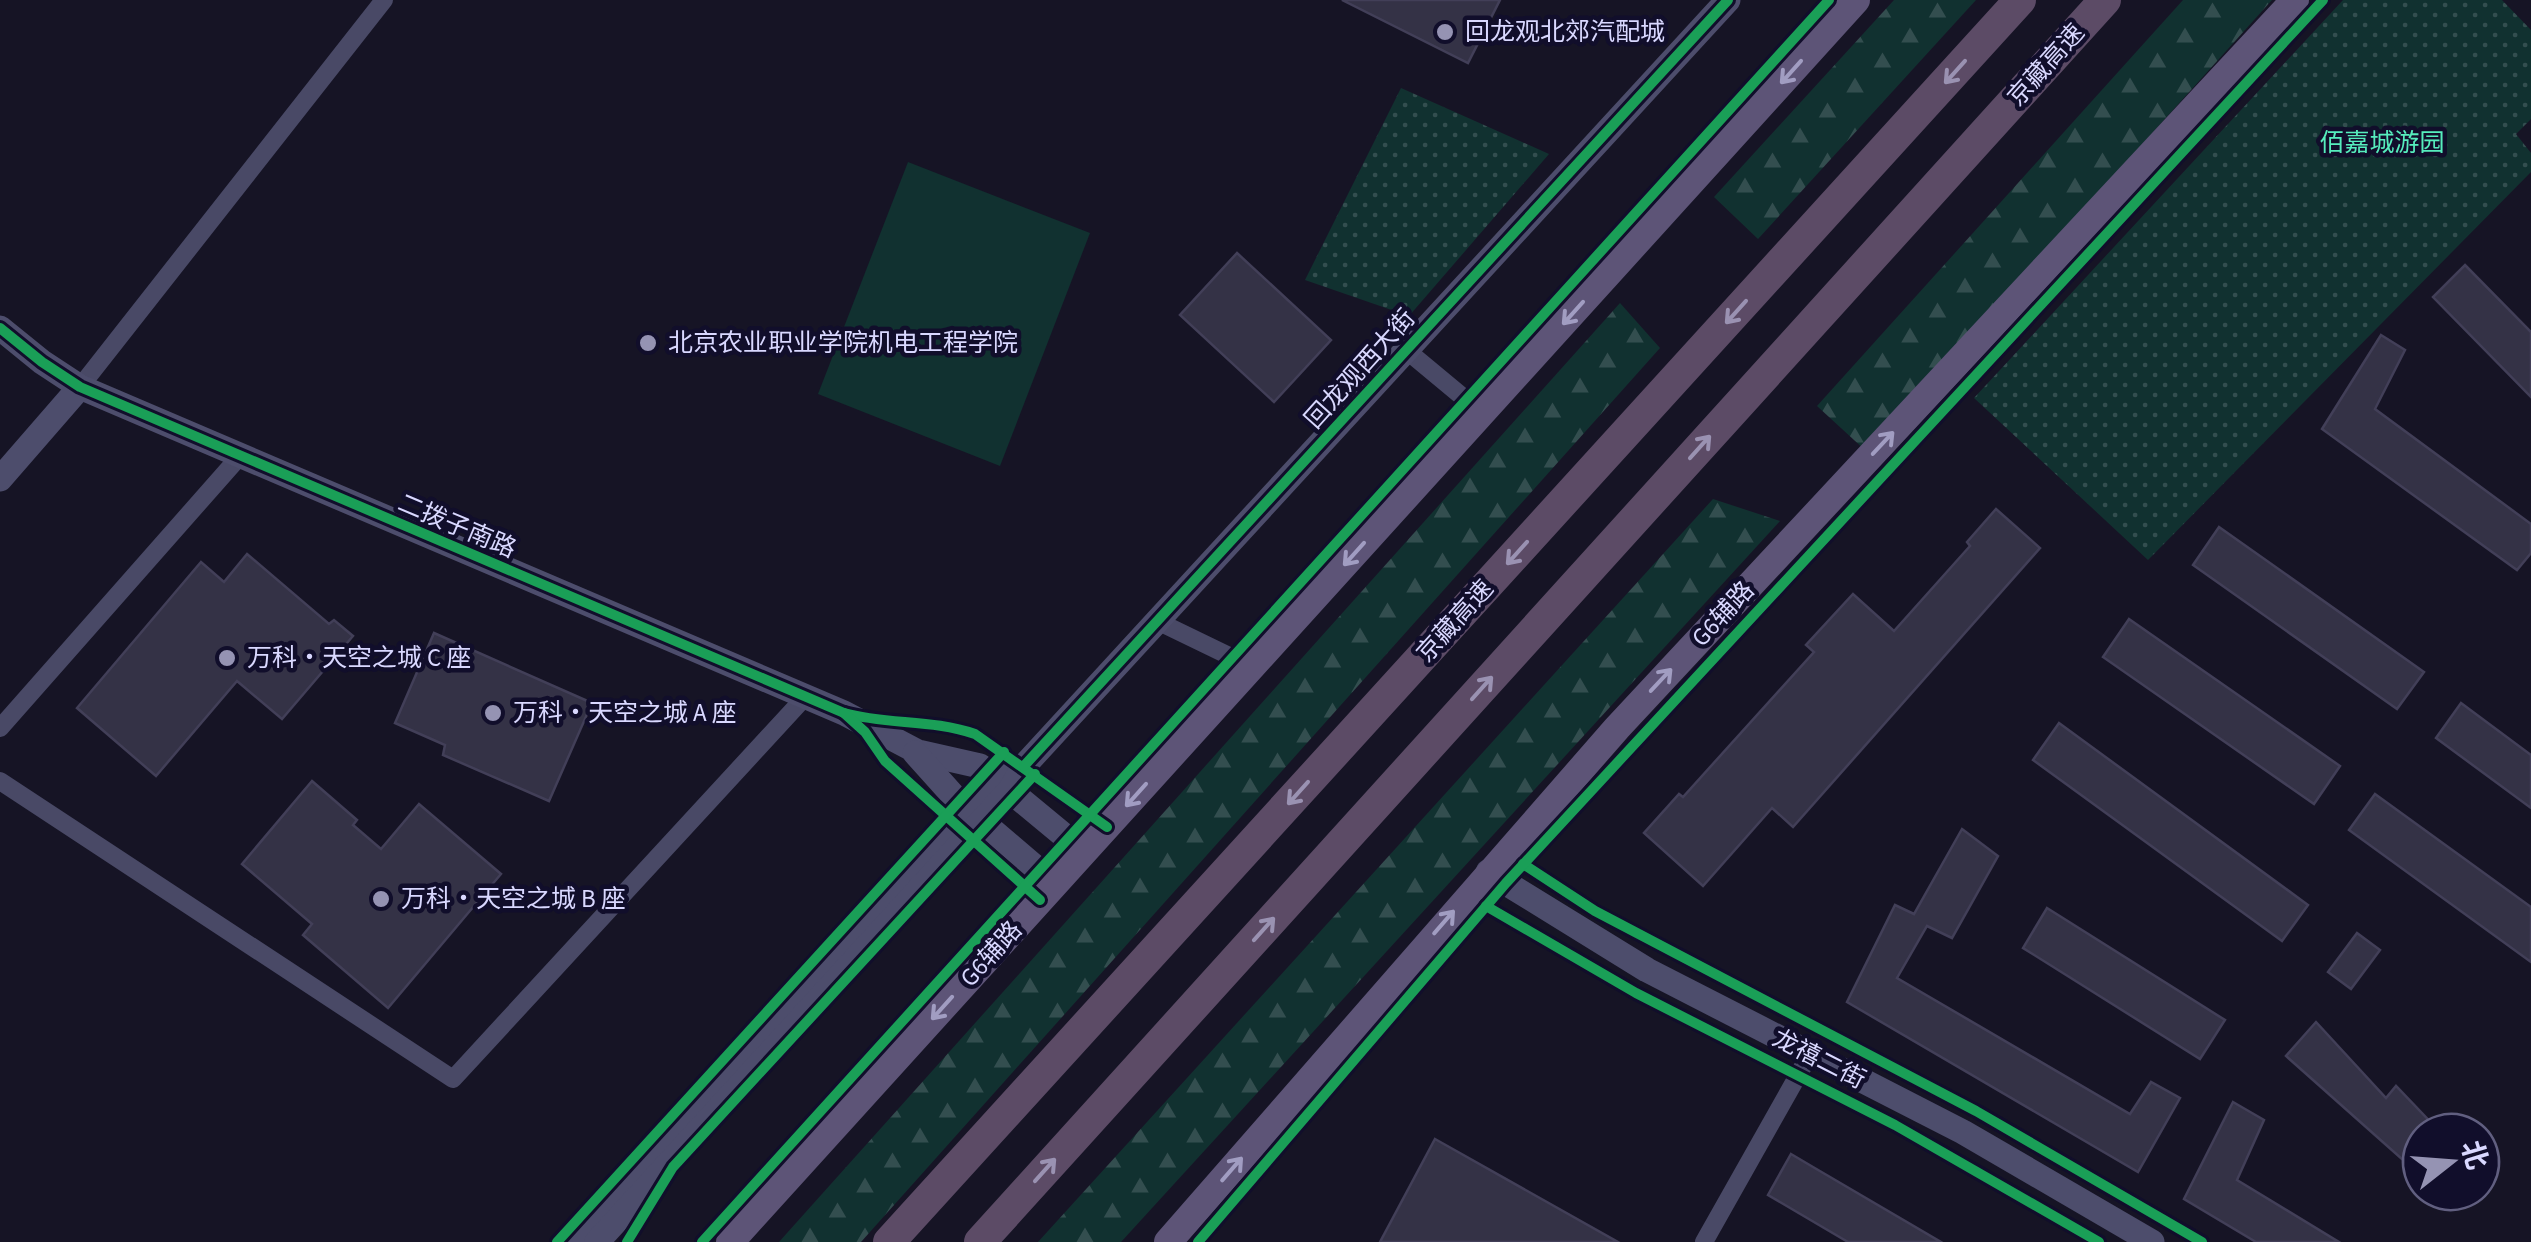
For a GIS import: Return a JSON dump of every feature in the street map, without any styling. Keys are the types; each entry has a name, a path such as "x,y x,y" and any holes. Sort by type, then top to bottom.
{"highway":[{"name":"京藏高速","path":"889,1242 2020,0"},
{"name":"京藏高速","path":"980,1242 2105,0"}],"main road":[{"name":"G6辅路","path":"730,1242 1856,0"},
{"name":"G6辅路","path":"1168,1242 1617,728 2295,0"}],"street":[{"path":"0,479 80,387 384,0"},
{"name":"回龙观西大街","path":"1002,783 1024,766 1728,0"},
{"name":"二拨子南路","path":"0,328 80,387 806,696 907,747 938,758 974,764 1084,852"},
{"path":"1405,349 1482,413"},
{"path":"0,728 240,456"},
{"path":"1158,621 1252,667"},
{"path":"0,781 453,1079 806,696"},
{"name":"二拨子南路","path":"907,747 974,814 1055,884"},
{"path":"597,1242 1002,783"},
{"path":"570,1242 974,814"},
{"name":"龙禧二街","path":"1488,872 1647,970 1963,1132 2152,1242"},
{"path":"1704,1242 1810,1054"}],"green space":[{"path":"1894,0 1976,0 1758,239 1714,197"},
{"path":"2183,0 2272,0 1866,451 1817,406"},
{"name":"佰嘉城游园","path":"2343,0 2502,0 2531,30 2531,119 2516,134 2531,153 2531,172 2148,560 1974,398"},
{"path":"1401,88 1549,154 1409,316 1305,280"},
{"path":"908,162 1090,233 1000,466 818,394"},
{"path":"1620,303 1660,348 861,1242 779,1242"},
{"path":"1713,499 1780,521 1121,1242 1038,1242"}],"building":[{"name":"回龙观北郊汽配城","path":"1342,0 1500,0 1468,63"},
{"path":"1237,253 1331,340 1274,402 1180,315"},
{"path":"2465,265 2531,332 2531,397 2433,297"},
{"path":"2381,335 2405,350 2375,409 2531,524 2531,553 2517,570 2322,429"},
{"path":"1996,509 2040,548 1793,827 1772,808 1703,886 1644,833 1679,794 1683,797 1814,652 1806,645 1853,594 1894,631 1970,546 1967,542"},
{"path":"2219,527 2424,672 2397,709 2193,565"},
{"name":"万科・天空之城 C 座","path":"247,554 329,624 334,620 353,636 282,719 237,681 156,776 77,708 201,562 224,582"},
{"path":"2129,619 2340,766 2314,804 2103,657"},
{"name":"万科・天空之城 A 座","path":"434,633 592,703 549,801 443,755 445,745 395,723"},
{"path":"2461,703 2531,755 2531,808 2436,738"},
{"path":"2059,723 2308,905 2282,941 2033,760"},
{"name":"万科・天空之城 B 座","path":"312,781 357,820 353,825 381,849 419,804 501,874 388,1008 303,935 312,924 242,864"},
{"path":"2375,794 2531,907 2531,962 2349,830"},
{"path":"1962,829 1998,856 1952,938 1927,926 1897,978 2130,1114 2151,1082 2180,1098 2138,1172 1847,1002 1895,905 1914,914"},
{"path":"2047,908 2225,1020 2200,1059 2023,948"},
{"path":"2357,933 2380,950 2351,989 2328,972"},
{"path":"2316,1022 2386,1098 2396,1086 2421,1112 2401,1112 2401,1158 2286,1056"},
{"path":"2233,1102 2264,1120 2237,1180 2339,1242 2256,1242 2184,1199"},
{"path":"1435,1139 1618,1242 1380,1242"},
{"path":"1791,1154 1941,1242 1848,1242 1768,1195"}],"cycle path":[{"path":"1024,766 1728,0"},
{"path":"702,1242 1829,0"},
{"path":"1198,1242 1506,883 2323,0"},
{"path":"0,328 80,387 844,713 975,734 1107,827"},
{"path":"844,713 865,732 885,761 1040,900"},
{"path":"557,1242 1004,752"},
{"path":"627,1242 673,1167 1035,774"},
{"path":"1523,864 1595,911 1976,1111 2202,1242"},
{"path":"1486,906 1636,993 1895,1125 2099,1242"}],"place":[{"name":"回龙观北郊汽配城","path":"1445,32"},
{"name":"北京农业职业学院机电工程学院","path":"648,343"},
{"name":"万科・天空之城 C 座","path":"227,658"},
{"name":"万科・天空之城 A 座","path":"493,713"},
{"name":"万科・天空之城 B 座","path":"381,899"}]}
